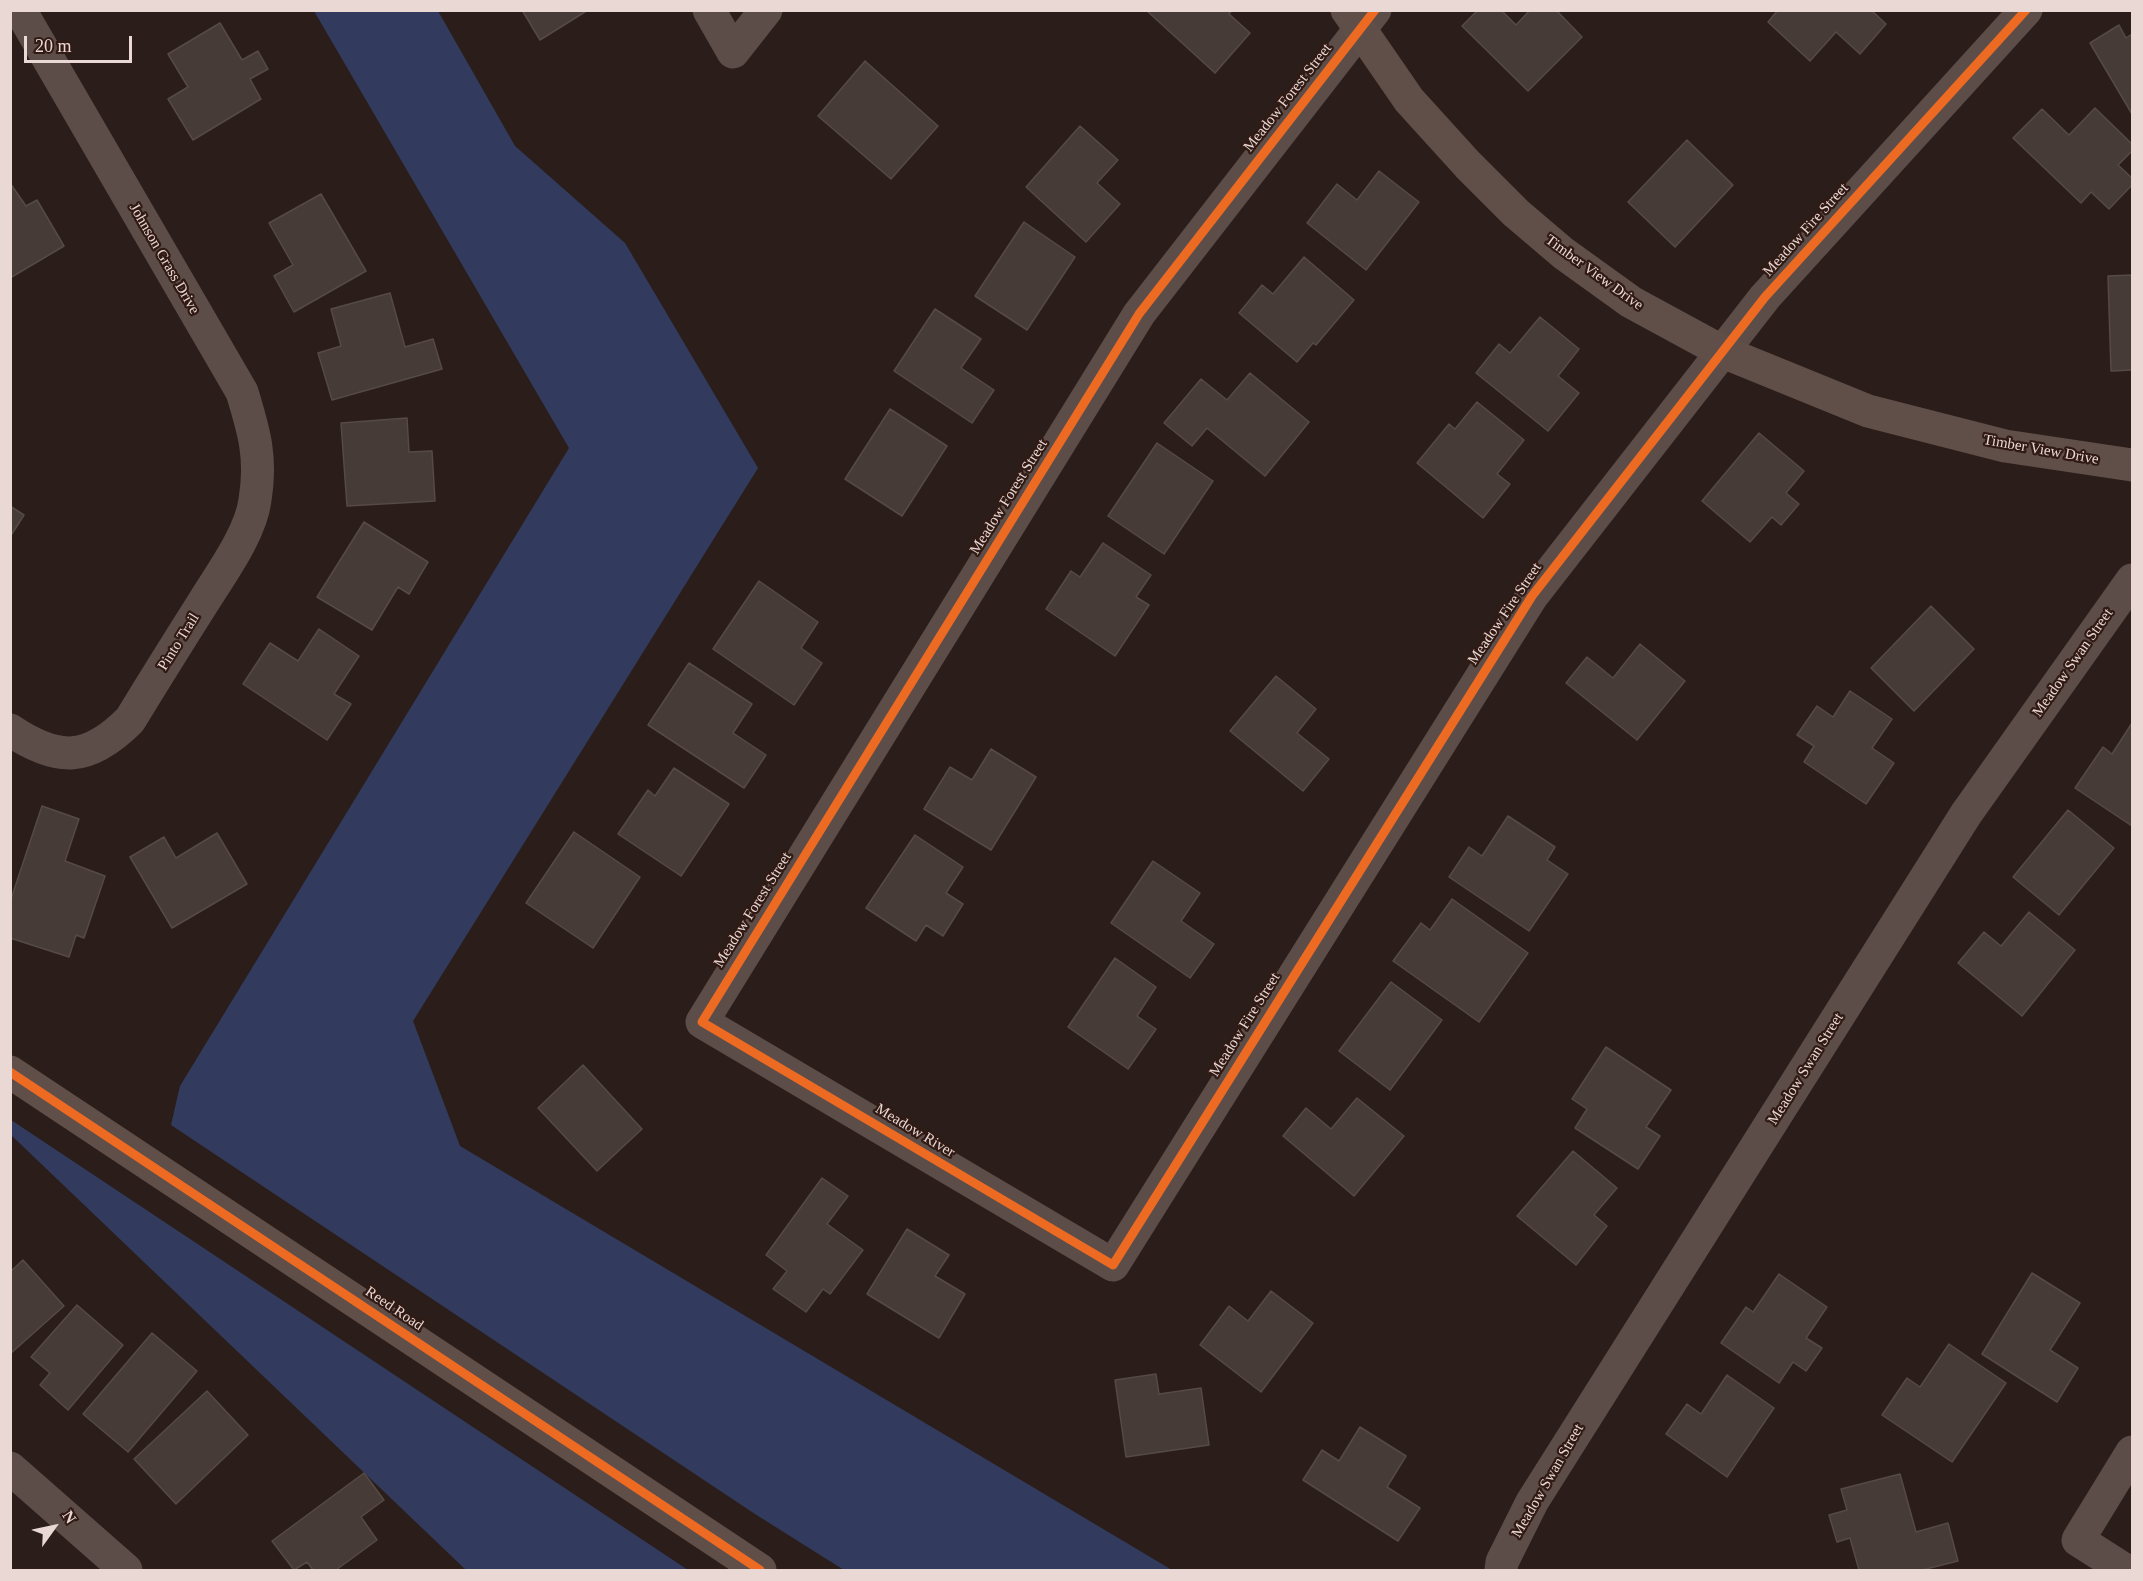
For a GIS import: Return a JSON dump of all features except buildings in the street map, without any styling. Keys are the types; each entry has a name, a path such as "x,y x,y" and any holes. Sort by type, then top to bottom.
{"street":[{"name":"Johnson Grass Drive","path":"20,10 242,392 256,438 258,474 255,502 249,522"},
{"path":"709,10 733,52 766,10"},
{"name":"Meadow Fire Street","path":"1113,1265 1532,596 1765,297 2026,10"},
{"name":"Timber View Drive","path":"1361,16 1409,100 1468,165 1516,213 1563,253 1631,302 1723,352 1868,411 2005,446 2133,465"},
{"name":"Meadow Forest Street","path":"702,1022 1139,314 1361,16"},
{"name":"Pinto Trail","path":"10,730 54,752 75,753 94,749 115,735 130,720 231,557 249,522"},
{"name":"Meadow Swan Street","path":"1501,1570 1502,1562 1532,1502 1960,824 2133,580"},
{"name":"Meadow River","path":"702,1022 1113,1265"},
{"name":"Reed Road","path":"10,1072 760,1570"},
{"path":"2125,1570 2078,1540 2133,1452"},
{"path":"10,1468 126,1570"}],"shaded area":[{"path":"314,11 438,11 515,146 625,243 758,468 413,1021 460,1146 1172,1570 844,1570 755,1514 171,1125 180,1086 569,448"},
{"path":"10,1120 688,1570 466,1570 11,1135"}],"cycle path":[{"path":"1375,10 1139,314 702,1022 1113,1265 1532,596 1765,297 2026,10"},
{"path":"10,1072 760,1570"}]}
